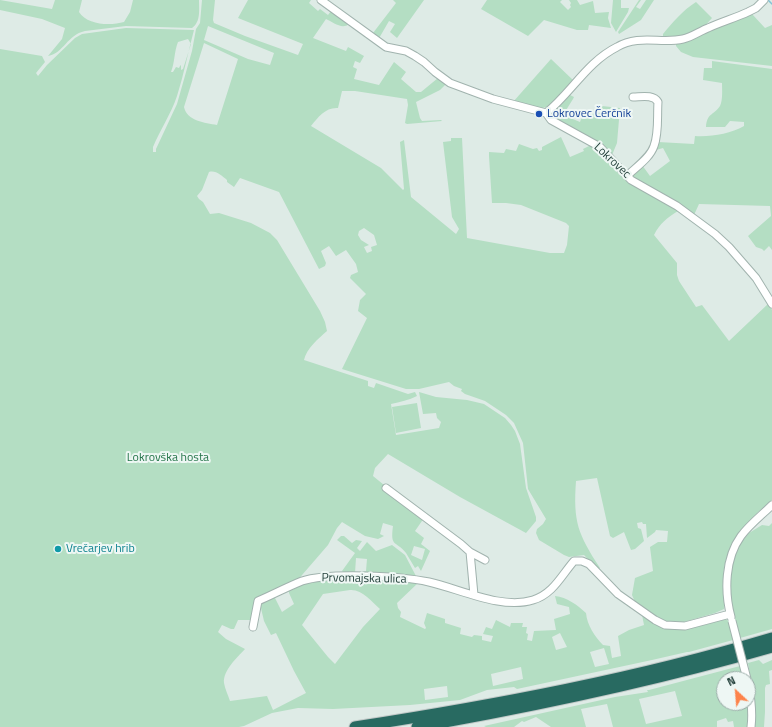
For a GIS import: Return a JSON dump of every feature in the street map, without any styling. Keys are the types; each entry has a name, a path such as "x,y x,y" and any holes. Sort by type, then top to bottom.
{"highway":[{"path":"355,727 556,693 720,653 772,638"},
{"path":"417,727 534,706 593,693 721,662 772,647"}],"street":[{"path":"321,0 386,47 406,51 415,56 450,83 493,99 546,113 560,102 593,64 617,47 632,41 649,39 683,39 748,12 756,8 763,1"},
{"path":"627,176 651,152 656,137 657,100 653,98 633,97"},
{"name":"Lokrovec","path":"546,113 551,120 600,147 627,176 677,206 715,234 729,247 756,278 772,304"},
{"path":"386,488 470,552 486,560"},
{"path":"745,671 731,617 727,573 735,546 748,528 769,514 772,505"},
{"path":"470,552 474,595"},
{"name":"Prvomajska ulica","path":"253,627 258,601 302,581 317,578 364,576 414,580 429,582 501,602 525,602 534,600 548,593 574,561 582,561 589,564 618,594 664,625 685,626 731,617"},
{"path":"751,727 752,711"}],"green space":[{"path":"0,0 52,9 55,0 82,0 79,12 87,20 106,24 124,22 130,12 133,0 199,0 199,11 197,22 192,28 126,26 85,31 74,36 58,51 48,56 62,39 65,28 42,19 0,10"},
{"name":"Lokrovška hosta","path":"202,0 215,0 214,23 298,55 303,44 238,18 248,0 311,0 309,3 318,11 320,9 328,15 331,11 349,24 346,26 340,26 326,19 313,38 346,51 348,47 364,56 360,63 355,61 353,67 357,69 354,79 379,85 394,62 406,72 401,79 416,92 421,92 438,78 446,84 440,90 416,102 422,121 442,121 407,124 405,123 408,105 407,99 355,91 342,91 338,108 326,111 319,116 311,126 381,168 403,190 400,142 404,140 411,197 456,234 459,229 452,217 443,142 451,141 451,138 462,138 467,238 550,253 564,253 567,245 569,226 566,223 521,205 492,203 489,156 489,152 504,153 506,149 516,151 519,144 533,149 537,148 539,151 542,150 542,147 561,137 570,157 584,151 583,149 591,145 614,165 678,211 664,221 654,235 677,263 677,275 679,281 696,307 702,305 729,341 769,303 772,310 772,500 745,526 732,545 727,556 724,568 723,584 724,609 684,622 662,621 641,608 635,602 632,595 635,578 653,571 650,547 658,542 667,542 668,531 656,530 647,538 646,524 643,524 642,522 637,523 638,528 641,529 644,541 635,549 631,550 624,532 613,538 610,536 597,478 576,481 575,507 576,518 582,536 600,568 598,570 584,555 569,557 539,540 536,533 537,529 546,519 528,489 523,443 514,423 506,415 485,401 465,394 461,391 462,389 449,382 419,389 406,389 342,369 367,318 358,311 360,300 366,294 350,278 351,275 358,272 356,264 346,250 336,256 329,246 321,251 326,263 325,266 319,269 279,192 240,178 234,187 219,174 209,172 202,190 197,196 203,202 210,214 219,213 251,223 270,233 277,240 320,311 327,331 310,348 304,360 368,381 368,386 374,388 376,383 408,394 415,392 417,396 391,404 396,435 439,428 441,422 437,418 436,413 423,414 419,392 436,397 467,400 484,404 505,418 515,431 520,444 526,488 536,517 536,521 526,533 460,497 388,454 375,468 373,476 384,485 383,487 424,518 415,531 424,538 421,544 430,551 421,571 418,566 415,568 406,553 393,541 393,526 383,523 380,534 384,536 378,539 365,536 342,522 328,545 296,582 256,600 252,620 238,620 234,629 222,625 218,632 226,639 245,649 231,664 224,678 224,685 230,701 267,696 273,710 306,693 276,633 271,635 264,621 260,604 274,596 282,612 294,604 289,593 289,589 314,580 367,578 418,583 397,603 401,612 400,617 425,629 424,623 427,613 445,619 445,623 461,628 460,634 472,637 474,635 482,636 482,640 491,642 493,636 483,634 486,627 492,629 496,620 510,627 511,623 523,623 522,627 527,627 527,640 532,641 534,631 556,630 554,619 570,614 569,607 557,604 555,596 568,600 586,613 590,626 597,638 603,645 610,646 612,658 621,656 618,636 629,630 644,625 642,615 664,627 725,619 729,621 733,640 689,652 517,689 514,687 487,690 460,700 410,705 333,709 298,708 272,713 239,727 0,727 0,49 42,56 45,62 36,73 38,76 47,65 75,38 82,34 126,28 194,30 191,43 188,39 178,42 171,72 173,72 176,67 179,68 181,65 181,70 183,69 189,51 175,103 153,147 153,152 156,152 156,149 177,104 192,51 196,29 200,23","holes":["208,26 274,53 270,65 248,59 204,40","204,43 238,59 217,125 197,120 186,112 184,107","364,228 374,235 377,245 371,247 372,251 367,253 364,247 369,245 361,240 358,235 359,231","414,546 425,549 422,560 411,555","354,590 366,596 380,609 363,627 335,664 302,625 323,594","560,633 567,647 556,650 552,637","604,648 609,664 595,667 590,652","521,667 523,679 493,686 491,674","447,686 448,697 425,700 424,689"]},
{"path":"393,0 424,0 397,38 390,32 395,24 389,21 378,40 373,33 396,3"},
{"path":"487,0 562,0 560,2 568,10 571,7 569,0 577,0 580,5 593,1 595,13 609,12 608,18 611,28 589,25 588,30 577,30 544,20 528,36 481,9"},
{"path":"613,0 621,0 621,8 629,8 616,32 611,23"},
{"path":"639,0 641,0 636,7 640,9 646,0 654,0 641,20 619,34 618,32"},
{"path":"696,2 712,18 708,23 683,36 672,38 663,37 663,34 678,17"},
{"path":"752,14 765,28 772,25 772,66 693,57 681,52 676,46 676,43"},
{"path":"551,59 574,81 559,99 544,108 535,108 513,102"},
{"path":"712,61 772,69 772,250 769,246 764,251 756,247 748,236 771,216 770,206 699,204 694,215 632,177 642,165 650,176 670,161 663,148 656,150 658,142 694,144 695,136 720,134 733,131 744,126 744,122 730,121 725,127 706,127 709,117 720,106 722,98 722,83 703,80 704,68 712,68"},
{"path":"570,95 574,97 563,115 580,122 584,110 596,114 600,113 602,106 620,108 617,143 612,155 554,120 552,116 554,111"},
{"path":"417,403 421,428 396,433 392,407"},
{"path":"772,523 772,629 740,638 732,611 730,577 733,561 739,545 749,533 762,525 769,526"},
{"path":"341,536 344,536 352,543 356,540 362,541 357,548 360,551 367,542 376,551 392,545 405,555 417,578 362,575 362,572 366,571 367,559 356,558 355,573 347,576 342,571 355,553 337,540"},
{"path":"759,660 763,664 772,660 772,670 769,671 770,684 766,685 765,688 764,727 754,727 755,711 756,711 756,671 749,671 748,663"},
{"path":"740,666 742,671 721,671"},
{"path":"716,672 716,711 748,711 749,727 734,727 733,721 728,722 726,718 717,721 717,727 613,727 607,704 581,709 586,727 551,727 536,717 524,722 522,721 514,727 484,726 615,697 648,692 647,690","holes":["675,691 682,716 646,724 639,699"]}],"waterway":[{"path":"768,0 772,4"}],"place":[{"name":"Lokrovec Čerčnik","path":"539,114"},
{"name":"Vrečarjev hrib","path":"58,549"}]}
